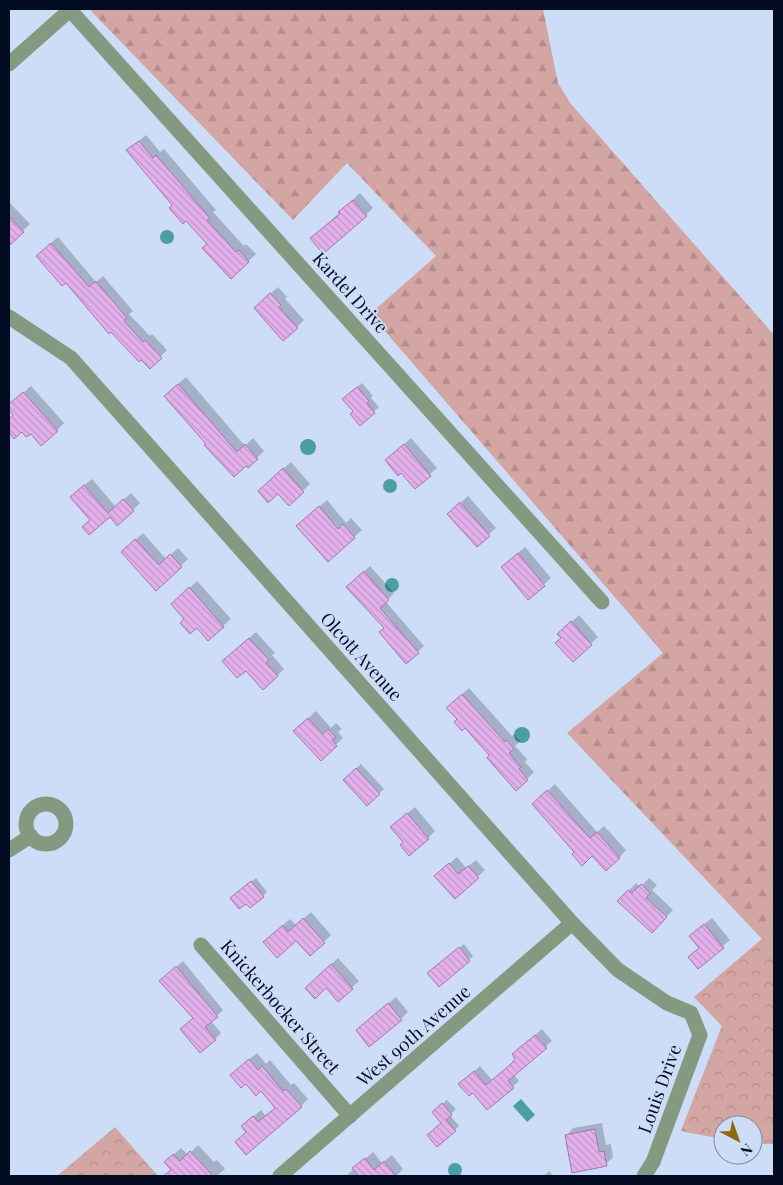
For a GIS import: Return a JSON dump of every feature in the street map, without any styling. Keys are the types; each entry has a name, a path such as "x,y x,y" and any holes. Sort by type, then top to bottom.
{"street":[{"path":"9,64 71,9"},
{"name":"Kardel Drive","path":"71,9 602,602"},
{"name":"Olcott Avenue","path":"9,317 71,358 572,923 618,970 667,1003 692,1013"},
{"path":"9,850 30,836"},
{"name":"West 90th Avenue","path":"280,1176 572,923"},
{"name":"Knickerbocker Street","path":"201,945 350,1116"},
{"name":"Louis Drive","path":"644,1176 653,1162 700,1035 692,1013"}],"green space":[{"path":"93,9 543,9 558,83 571,104 774,335 774,1144 763,1143 763,1115 713,1115 713,1137 681,1131 722,1026 694,997 762,939 567,733 663,653 370,314 436,256 347,163 293,220 91,11"},
{"path":"762,939 774,953 774,1144 763,1143 763,1115 713,1115 713,1137 681,1131 722,1026 694,997"},
{"path":"115,1127 158,1176 57,1176"}],"shaded area":[{"path":"164,230 170,230 174,237 170,244 164,244 160,240 160,234"},
{"path":"305,439 311,439 316,444 314,453 305,455 300,450 300,444"},
{"path":"390,479 395,481 397,486 395,491 390,493 385,491 383,486 385,481"},
{"path":"392,578 397,580 399,585 397,590 392,592 387,590 385,585 387,580"},
{"path":"519,727 525,727 530,732 528,741 519,743 514,738 514,732"},
{"path":"521,1099 535,1115 527,1122 513,1106"},
{"path":"452,1163 458,1163 462,1170 458,1177 452,1177 448,1173 448,1167"}],"building":[{"path":"139,141 153,158 156,155 210,218 207,220 236,252 239,250 249,262 231,279 202,248 207,244 186,221 183,224 169,208 172,205 126,150"},
{"path":"353,200 367,216 323,254 310,238 340,214 338,212"},
{"path":"9,216 24,232 9,246"},
{"path":"51,243 89,287 96,281 127,318 124,321 143,342 145,340 162,358 150,369 141,360 139,362 111,332 109,334 66,283 62,286 36,256"},
{"path":"270,293 281,305 279,307 298,328 283,341 254,308"},
{"path":"178,384 237,452 245,444 258,459 248,468 246,466 234,477 204,445 206,444 164,396"},
{"path":"357,387 369,401 367,403 375,413 360,426 350,414 353,411 342,399"},
{"path":"23,392 58,431 41,446 31,434 26,437 22,432 14,439 9,432 9,419 13,415 9,410 9,404"},
{"path":"404,444 431,476 415,489 401,473 398,476 385,460"},
{"path":"283,468 304,492 289,506 278,494 268,503 258,491"},
{"path":"84,485 108,513 123,499 134,511 117,526 110,517 89,535 82,527 90,520 70,497"},
{"path":"460,502 490,536 477,547 447,514"},
{"path":"319,506 338,529 343,524 355,538 328,562 296,526"},
{"path":"135,539 159,565 170,554 182,567 156,591 121,552"},
{"path":"518,553 545,586 528,600 501,567"},
{"path":"364,571 389,600 380,608 419,653 406,664 379,632 384,628 346,587"},
{"path":"189,587 224,627 208,641 197,628 190,634 180,623 184,619 171,604"},
{"path":"571,621 592,645 573,662 555,643 561,638 557,634"},
{"path":"249,638 269,660 266,663 278,676 263,690 246,671 237,678 222,661"},
{"path":"462,694 505,742 506,740 514,749 509,753 521,767 519,769 528,780 516,791 487,758 489,755 465,728 462,731 454,722 457,719 446,708"},
{"path":"308,718 323,734 328,729 336,737 332,740 337,746 321,761 293,731"},
{"path":"356,768 380,794 367,806 343,780"},
{"path":"547,790 590,838 597,832 620,858 606,871 592,856 582,866 572,854 574,852 532,804"},
{"path":"407,813 429,839 409,856 400,845 403,842 390,827"},
{"path":"449,863 458,874 468,866 479,878 455,899 434,876"},
{"path":"251,881 264,897 250,908 246,904 239,909 230,898"},
{"path":"641,884 650,893 646,898 667,917 652,933 617,901 628,890 632,893"},
{"path":"303,918 325,943 310,956 296,941 277,958 263,942 283,925 288,932"},
{"path":"704,924 724,948 698,969 688,957 699,948 689,936"},
{"path":"459,947 470,961 439,987 427,973"},
{"path":"331,964 353,989 338,1002 326,988 315,999 305,988"},
{"path":"176,966 218,1017 205,1027 216,1040 200,1053 180,1029 193,1018 159,981"},
{"path":"388,1003 402,1020 369,1047 356,1030"},
{"path":"535,1035 547,1048 508,1081 514,1088 487,1110 473,1093 469,1096 458,1084 474,1071 486,1085 512,1063 515,1059 512,1054"},
{"path":"249,1059 258,1070 262,1066 283,1091 286,1089 302,1107 246,1155 235,1142 246,1132 241,1126 253,1116 258,1122 275,1108 261,1091 256,1096 246,1084 241,1088 230,1075"},
{"path":"442,1103 452,1115 446,1120 456,1131 437,1147 427,1135 441,1123 432,1112"},
{"path":"595,1129 599,1152 604,1151 607,1166 572,1173 565,1135"},
{"path":"190,1151 213,1176 163,1176 171,1170 164,1162 173,1154 180,1161"},
{"path":"365,1158 374,1170 384,1161 396,1176 359,1176 352,1168"}]}
